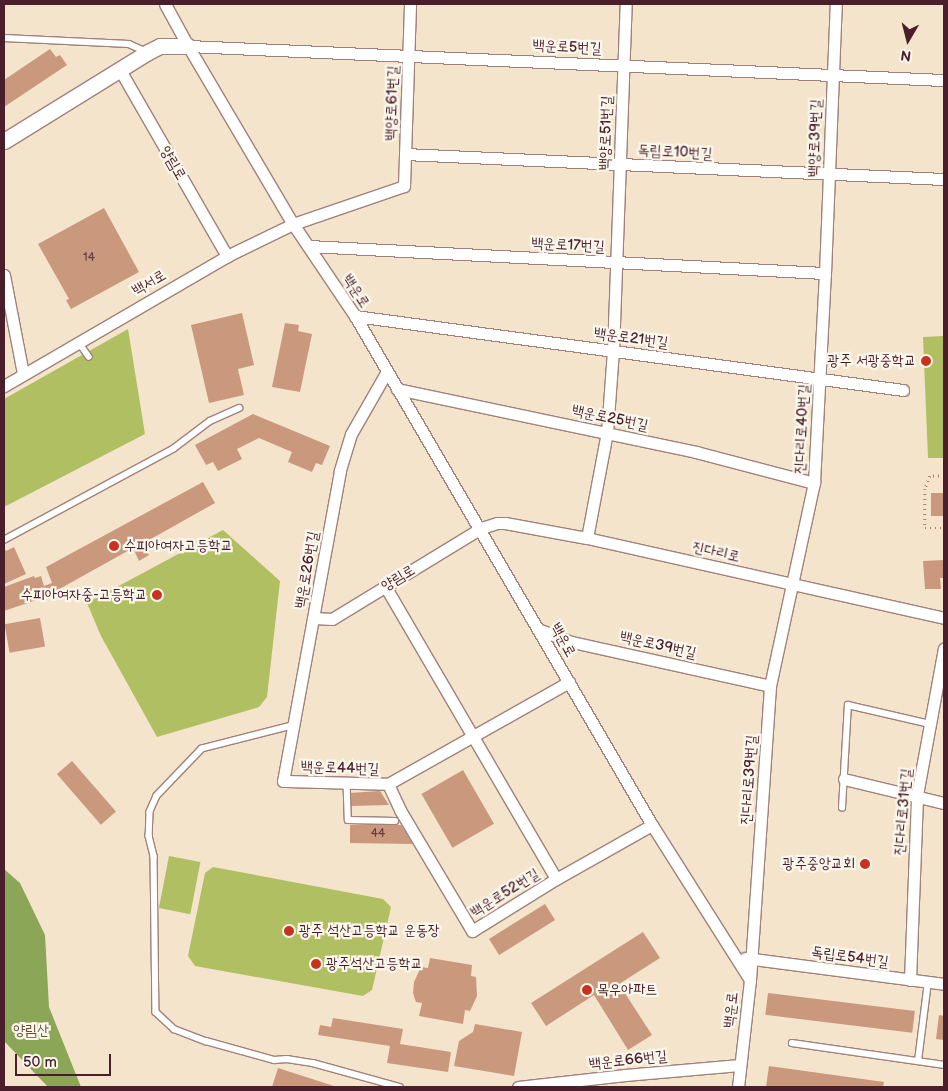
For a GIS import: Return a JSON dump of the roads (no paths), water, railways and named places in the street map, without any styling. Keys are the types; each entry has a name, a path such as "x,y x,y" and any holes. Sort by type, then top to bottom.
{"main road":[{"path":"4,141 148,52 160,46 188,46"}],"street":[{"name":"백운로","path":"166,4 188,46 293,224 355,316 386,373 481,528 652,825 750,980 738,1087"},
{"name":"백양로61번길","path":"293,224 404,186 410,4"},
{"name":"백양로51번길","path":"587,538 607,432 613,351 626,4"},
{"name":"백양로39번길","path":"825,273 836,4"},
{"name":"백운로5번길","path":"188,46 944,80"},
{"name":"양림로","path":"120,70 227,256"},
{"name":"독립로10번길","path":"405,154 944,179"},
{"name":"백서로","path":"4,386 78,341 227,256 293,224"},
{"name":"백운로17번길","path":"309,246 825,273"},
{"name":"진다리로40번길","path":"794,585 814,483 825,273"},
{"path":"4,275 23,374"},
{"name":"백운로21번길","path":"355,316 903,390"},
{"name":"백운로26번길","path":"283,781 340,471 351,434 386,373"},
{"name":"백운로25번길","path":"397,389 696,452 814,483"},
{"name":"진다리로","path":"481,528 497,523 505,523 587,538 944,618"},
{"name":"양림로","path":"314,618 332,619 481,528"},
{"name":"진다리로39번길","path":"750,980 770,686 794,585"},
{"path":"385,586 473,735"},
{"name":"백운로39번길","path":"540,630 572,642 770,686"},
{"name":"진다리로31번길","path":"910,980 917,795 944,648"},
{"name":"백운로44번길","path":"283,781 388,784 569,682"},
{"name":"백운로52번길","path":"473,735 513,801 556,879"},
{"path":"844,779 944,803"},
{"name":"백운로52번길","path":"388,784 400,810 472,931 556,879 652,825"},
{"name":"독립로54번길","path":"734,956 944,984"},
{"name":"백운로66번길","path":"518,1087 740,1065"}],"lane":[{"path":"4,38 128,44 148,52"},
{"path":"78,341 89,357"},
{"path":"4,540 172,449 210,421 239,408"},
{"path":"842,808 848,705 930,724"},
{"path":"292,726 202,749 157,796 150,812 149,836 154,856 156,1012 174,1029 206,1042 274,1060 287,1059 313,1063 400,1087"},
{"path":"347,783 348,820 395,821"},
{"path":"918,1061 928,982"},
{"path":"792,1043 944,1065"}],"place":[{"name":"광주 서광중학교","path":"926,361"},
{"name":"수피아여자고등학교","path":"114,546"},
{"name":"수피아여자중-고등학교","path":"157,595"},
{"name":"광주중앙교회","path":"865,864"},
{"name":"광주 석산고등학교 운동장","path":"289,931"},
{"name":"광주석산고등학교","path":"316,964"},
{"name":"목우아파트","path":"587,990"}],"park label":[{"name":"양림산","path":"31,1031"}]}
